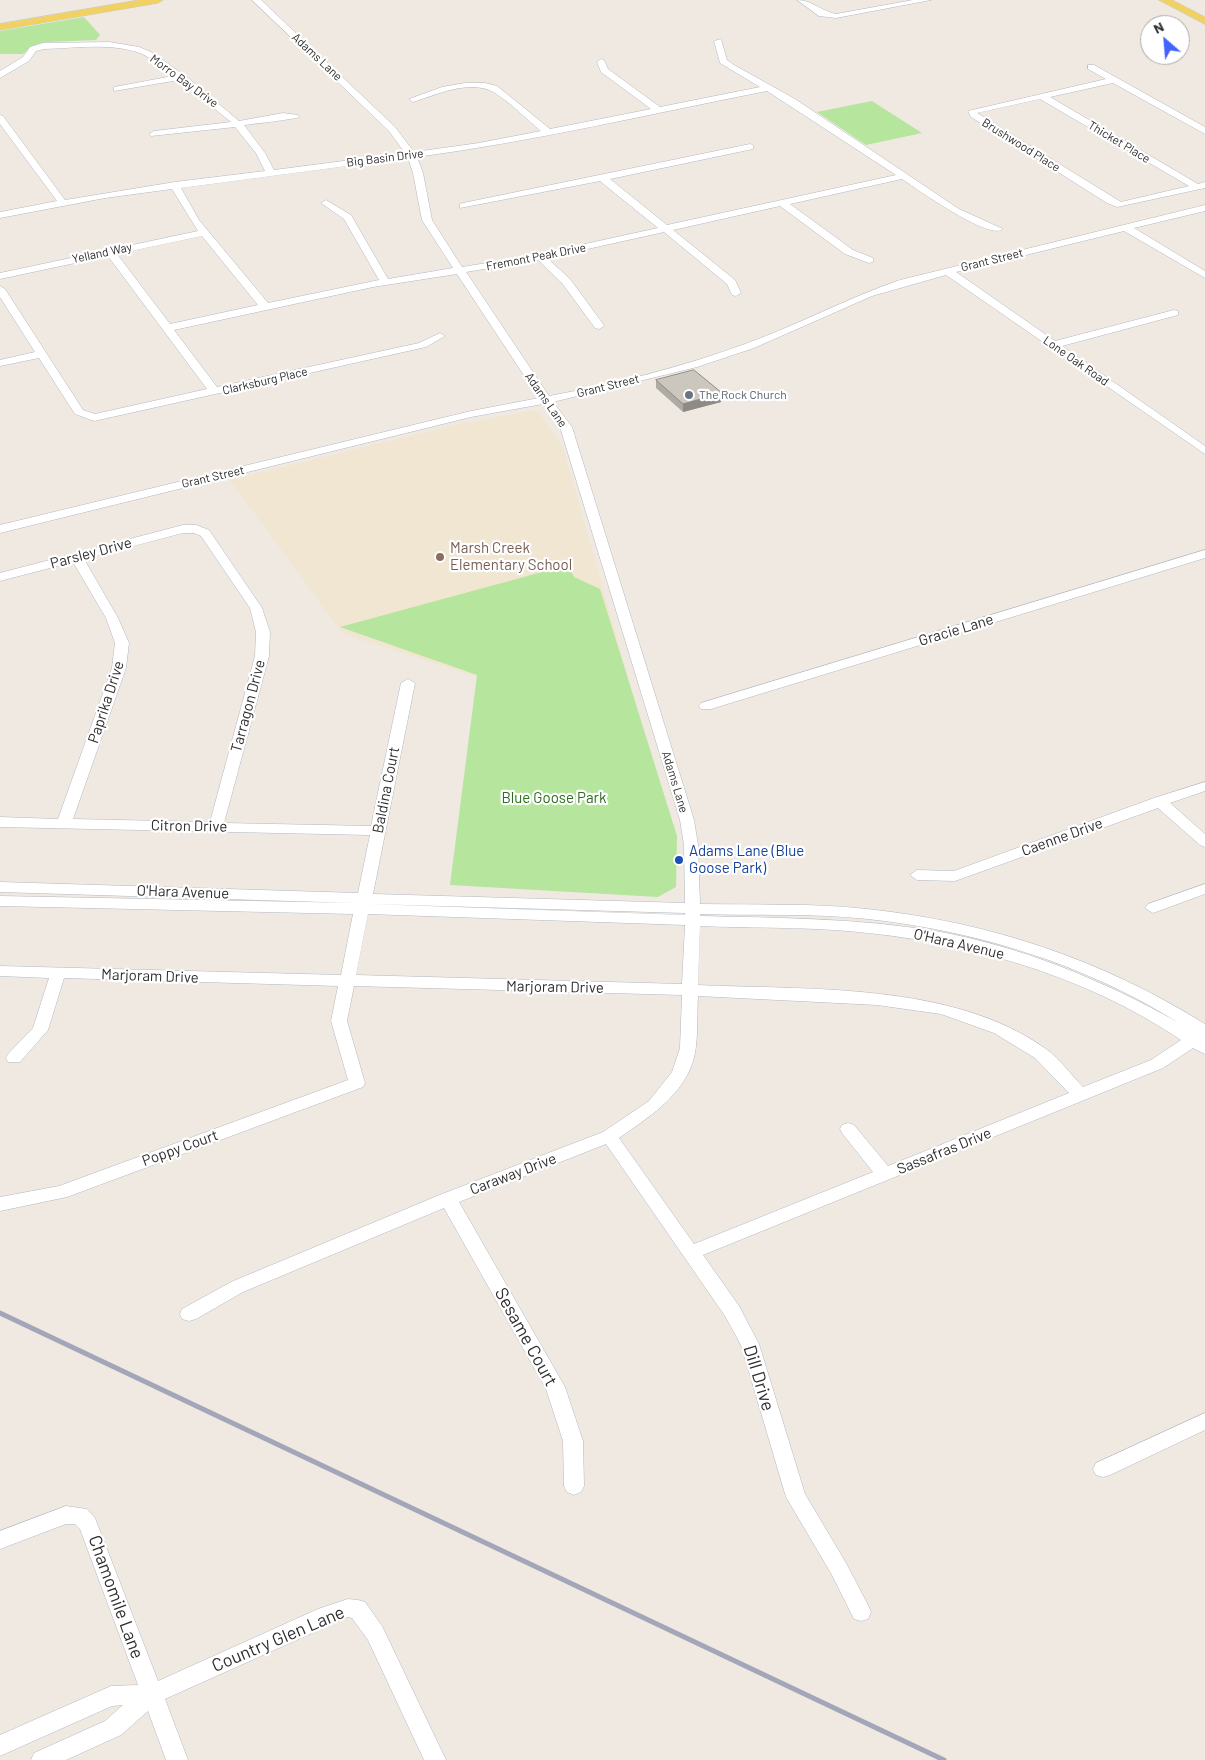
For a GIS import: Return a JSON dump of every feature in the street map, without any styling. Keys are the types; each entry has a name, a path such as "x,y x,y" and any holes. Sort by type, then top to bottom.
{"main road":[{"path":"0,27 158,0"},
{"path":"1164,0 1205,21"},
{"path":"1173,0 1205,16"}],"street":[{"name":"Adams Lane","path":"256,0 392,129 411,155 418,175 420,196 427,220 546,400 555,410 569,436 687,820 691,844 693,915"},
{"path":"801,0 822,14 836,16 927,0"},
{"path":"718,41 723,61 792,101 956,211 998,228"},
{"name":"Morro Bay Drive","path":"0,75 26,59 36,47 82,44 121,47 150,55 218,104 263,155 270,172"},
{"path":"601,62 604,70 658,110"},
{"path":"1091,67 1205,131"},
{"path":"117,89 180,77"},
{"name":"Brushwood Place","path":"1114,80 972,111 974,115 1110,201 1120,204 1201,186"},
{"path":"413,99 424,94 484,85 494,88 549,133"},
{"name":"Big Basin Drive","path":"0,215 174,185 479,146 768,88"},
{"name":"Thicket Place","path":"1042,96 1201,186"},
{"path":"154,134 284,116 295,117"},
{"path":"0,118 63,203"},
{"path":"464,206 750,147"},
{"name":"Fremont Peak Drive","path":"168,328 385,282 540,257 903,176"},
{"path":"603,178 731,282 736,293"},
{"path":"174,185 190,214 204,233 265,306"},
{"path":"326,203 348,217 385,282"},
{"path":"782,203 849,252 869,260"},
{"name":"Grant Street","path":"0,529 462,416 546,400 721,356 750,346 868,294 904,282 1205,208"},
{"path":"1126,228 1205,275"},
{"name":"Yelland Way","path":"0,276 204,233"},
{"path":"110,252 215,392"},
{"path":"540,257 566,281 600,326"},
{"path":"1191,266 1205,263"},
{"name":"Lone Oak Road","path":"948,271 1205,452"},
{"path":"0,289 42,354 0,363"},
{"path":"1053,345 1174,313"},
{"name":"Clarksburg Place","path":"42,354 79,412 87,417 104,417 422,345 440,336"},
{"name":"Parsley Drive","path":"0,577 183,529"},
{"name":"Tarragon Drive","path":"183,529 196,529 205,533 256,608 263,632 262,656 216,827"},
{"name":"Gracie Lane","path":"706,706 1205,554"},
{"name":"Paprika Drive","path":"64,823 119,668 122,643 112,618 77,557"},
{"name":"Baldina Court","path":"357,1083 339,1021 408,683"},
{"name":"Caenne Drive","path":"917,875 955,876 1205,786"},
{"path":"1159,801 1205,842"},
{"name":"Citron Drive","path":"0,822 378,831"},
{"name":"O'Hara Avenue","path":"0,887 693,915 847,926 939,937 1042,967 1135,1004 1201,1040"},
{"path":"1153,908 1205,889"},
{"name":"O'Hara Avenue","path":"0,902 364,903"},
{"name":"Caraway Drive","path":"189,1314 237,1286 448,1199 609,1136 655,1105 680,1074 688,1048 693,915"},
{"name":"Marjoram Drive","path":"0,971 691,990 877,999 943,1008 1000,1029 1041,1054 1081,1095"},
{"path":"14,1058 40,1030 58,973"},
{"name":"Sassafras Drive","path":"690,1253 1157,1064 1201,1040"},
{"name":"Poppy Court","path":"0,1204 61,1192 357,1083"},
{"path":"848,1129 885,1175"},
{"name":"Dill Drive","path":"609,1136 732,1311 750,1344 796,1497 839,1569 861,1612"},
{"name":"Sesame Court","path":"448,1199 555,1388 573,1441 574,1486"},
{"path":"1103,1468 1205,1420"},
{"name":"Chamomile Lane","path":"0,1540 66,1515 80,1515 88,1524 178,1760"},
{"name":"Country Glen Lane","path":"42,1760 113,1728 152,1694 325,1616 348,1608 358,1609 375,1633 435,1760"},
{"name":"Country Glen Lane","path":"0,1746 111,1696 152,1694"}],"shaded area":[{"name":"Marsh Creek Elementary School","path":"537,410 563,448 643,730 343,634 230,480 464,423"}],"green space":[{"path":"84,17 100,35 96,40 45,42 33,46 23,54 0,54 0,31"},
{"path":"872,101 922,133 866,145 817,112"},
{"name":"Blue Goose Park","path":"568,565 574,577 600,589 677,836 676,887 658,897 450,885 477,675 340,627"}],"building":[{"path":"694,370 722,393 683,404 656,380"}],"railway":[{"path":"0,1313 944,1760"}],"place":[{"name":"The Rock Church","path":"689,395"},
{"name":"Marsh Creek Elementary School","path":"440,557"},
{"name":"Adams Lane (Blue Goose Park)","path":"679,860"}]}
